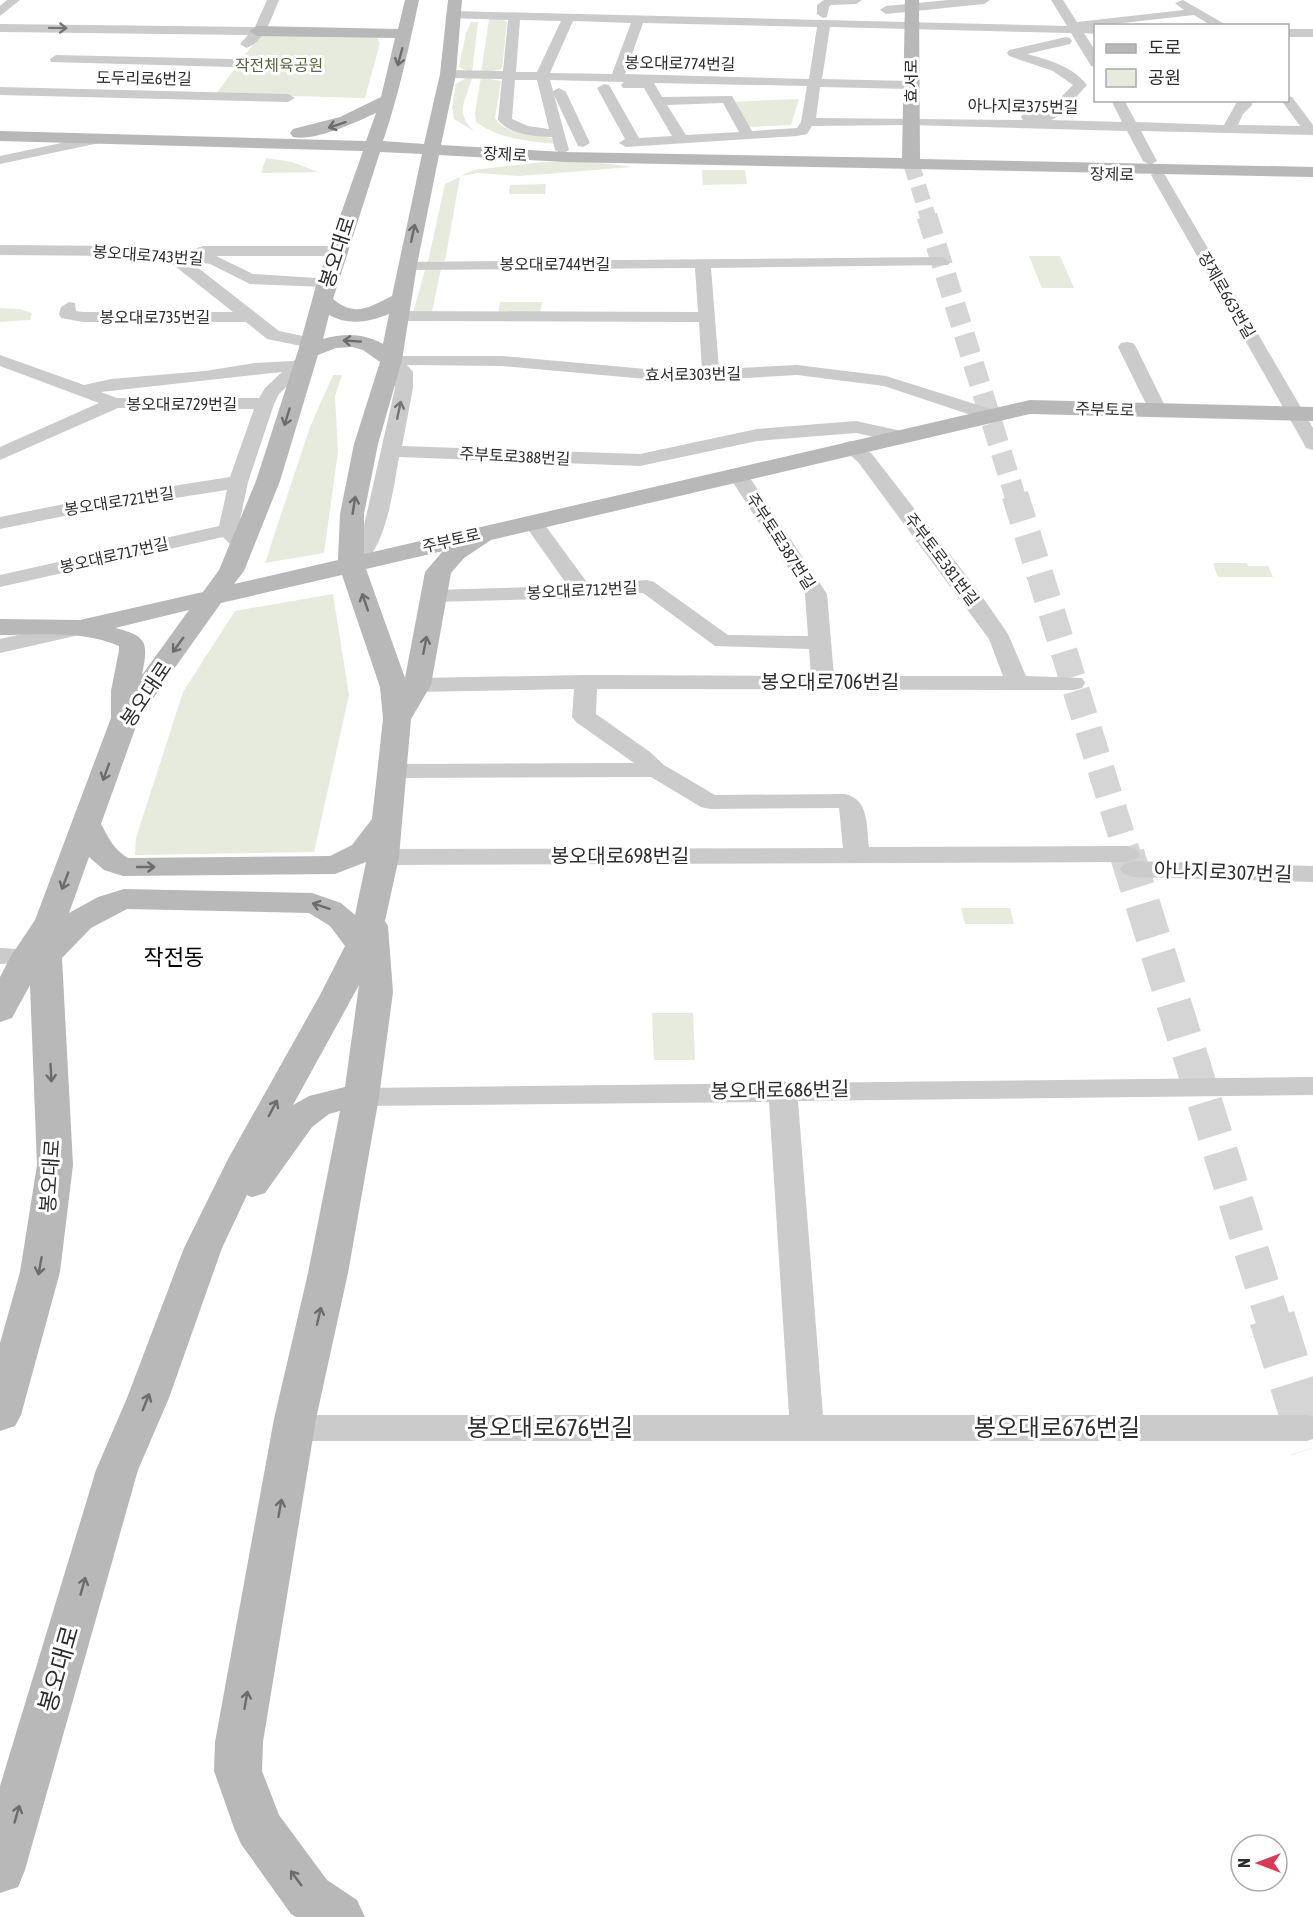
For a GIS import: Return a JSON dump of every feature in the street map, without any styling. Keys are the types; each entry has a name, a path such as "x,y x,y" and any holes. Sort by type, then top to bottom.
{"main road":[{"name":"봉오대로","path":"0,1415 40,1272 55,1165 24,956 51,918 87,826 125,718 231,571 235,537 268,481 324,291 389,99 406,34 412,0"},
{"name":"효서로","path":"911,163 912,4"},
{"name":"봉오대로","path":"0,1870 117,1470 148,1398 203,1248 246,1159 297,1064 338,995 366,931 384,839 397,719 394,687 351,563 352,514 359,472 391,360 398,308 448,74 454,8"},
{"path":"257,31 406,34"},
{"path":"200,141 251,140 329,127 358,117 389,99"},
{"path":"440,116 455,126"},
{"name":"장제로","path":"0,136 372,146 564,157 1313,172"},
{"path":"471,136 564,157"},
{"path":"234,142 287,149 326,161"},
{"path":"463,169 507,159 564,157"},
{"name":"장제로","path":"911,163 964,171 1313,165"},
{"name":"장제로","path":"1154,168 1313,179"},
{"path":"345,176 354,201"},
{"path":"421,196 442,178"},
{"path":"324,291 338,314 356,316 398,308"},
{"path":"305,355 336,341 359,341 374,346 391,360"},
{"name":"주부토로","path":"0,627 80,628 899,435 1030,407 1304,414"},
{"path":"397,719 417,685 438,572 455,553 492,530"},
{"path":"80,628 120,637 131,642 133,650 125,691 125,718"},
{"path":"87,826 102,855 110,862 123,867 324,865 347,861 384,839"},
{"path":"0,1011 24,956 97,908 124,899 312,903 328,907 366,931 376,992 361,1097 328,1273 294,1428 239,1742 238,1771 259,1828 309,1897 339,1917"},
{"path":"203,1248 302,1114 314,1106 337,1099 361,1097"}],"street":[{"path":"0,12 14,0"},
{"path":"205,96 262,27 273,0"},
{"path":"954,4 984,0"},
{"path":"1057,0 1094,61"},
{"path":"1180,2 1209,3"},
{"path":"1180,2 1218,24"},
{"path":"879,11 912,4 954,4 993,9"},
{"path":"824,19 856,6"},
{"path":"454,8 514,17 691,21 824,19 912,26 1052,29 1078,32 1094,30"},
{"path":"1124,24 1194,12"},
{"path":"1023,16 1041,21 1052,29"},
{"path":"514,17 505,120 523,129 558,133"},
{"path":"568,18 542,76 583,143"},
{"path":"604,87 630,143 802,131 808,122 824,19"},
{"path":"617,78 638,20"},
{"path":"0,28 257,31"},
{"path":"86,29 53,62 231,63"},
{"path":"1004,117 1048,117 1080,86 1073,77 1043,62 1013,53 1078,32 1094,29"},
{"path":"1289,33 1313,33"},
{"name":"봉오대로774번길","path":"448,74 911,85"},
{"path":"21,92 35,79"},
{"path":"553,92 648,84 682,140"},
{"name":"도두리로6번길","path":"0,91 288,98"},
{"path":"553,92 558,133 564,157"},
{"path":"1072,95 1094,95"},
{"path":"659,101 709,110 727,99 748,136"},
{"name":"장제로663번길","path":"1118,102 1154,168 1304,414 1313,444"},
{"path":"1229,129 1245,102"},
{"path":"1289,102 1311,131"},
{"path":"709,110 724,137"},
{"name":"아나지로375번길","path":"808,122 911,122 1004,117 1131,127 1311,131"},
{"name":"장제로","path":"0,160 99,139"},
{"name":"봉오대로743번길","path":"0,250 122,251 214,260 250,279 324,291"},
{"path":"176,256 219,250 337,251"},
{"name":"봉오대로735번길","path":"176,256 273,335 305,355"},
{"name":"봉오대로744번길","path":"407,265 942,262"},
{"path":"703,263 711,375"},
{"name":"봉오대로735번길","path":"69,308 68,314 83,317 250,317"},
{"path":"398,308 707,317"},
{"path":"1127,347 1158,410"},
{"path":"82,391 111,384 205,376 255,368 305,355"},
{"path":"235,537 238,482 265,404 271,392 305,355"},
{"name":"봉오대로729번길","path":"0,360 115,403 265,404"},
{"path":"351,563 371,540 404,388 404,372 391,360"},
{"name":"효서로303번길","path":"391,360 502,361 660,376 797,370 886,381 990,415"},
{"path":"0,454 115,403"},
{"name":"주부토로","path":"640,459 757,435 856,427 899,435"},
{"name":"주부토로381번길","path":"850,447 865,458 971,597 1000,639 1017,683"},
{"name":"주부토로388번길","path":"391,451 534,458 640,459"},
{"name":"주부토로387번길","path":"737,473 816,594 823,682"},
{"name":"봉오대로721번길","path":"0,523 84,506 238,482"},
{"path":"532,521 583,592"},
{"name":"봉오대로717번길","path":"0,581 235,537"},
{"name":"봉오대로712번길","path":"434,596 583,592 647,586 723,641 820,643"},
{"path":"0,646 80,628"},
{"path":"586,682 584,717 642,757 656,770 710,802 845,801 851,805 857,855"},
{"name":"봉오대로706번길","path":"417,685 586,682 1074,683"},
{"path":"391,771 656,770"},
{"name":"봉오대로698번길","path":"384,839 1130,862"},
{"name":"아나지로307번길","path":"1130,862 1313,874"},
{"name":"봉오대로686번길","path":"361,1097 783,1090 1313,1086"},
{"path":"783,1090 807,1428"},
{"name":"봉오대로676번길","path":"294,1428 1307,1428"}],"green space":[{"path":"489,19 502,19 507,22 502,69 481,73"},
{"path":"471,22 478,22 472,73 459,67 466,33"},
{"name":"작전체육공원","path":"260,35 376,37 380,43 365,98 216,94"},
{"path":"481,77 501,81 495,118 500,124 514,131 553,139 555,144 504,136 476,122 475,113"},
{"path":"466,78 472,78 464,101 463,113 475,132 454,119 452,107 456,84"},
{"path":"799,99 791,125 748,127 730,102"},
{"path":"266,158 292,162 318,172 261,173"},
{"path":"543,162 594,162 633,167 520,176 477,173 461,176 473,170"},
{"path":"702,170 745,170 747,184 703,185"},
{"path":"460,177 445,261 428,262 445,184"},
{"path":"546,184 545,194 509,194 510,185"},
{"path":"1029,256 1060,256 1074,288 1042,288"},
{"path":"441,269 432,312 413,313 425,270"},
{"path":"500,302 542,302 540,314 498,314"},
{"path":"0,308 20,309 32,313 30,320 0,322"},
{"path":"333,375 342,375 335,396 338,452 324,553 265,563 310,427"},
{"path":"1213,563 1247,563 1248,566 1268,566 1273,577 1218,577"},
{"path":"333,594 349,695 314,852 135,855 136,838 183,692 235,611"},
{"path":"961,908 1010,908 1014,924 965,924"},
{"path":"652,1013 693,1013 695,1060 654,1060"}],"tunnel":[{"path":"911,163 928,217"},
{"path":"927,216 1015,496"},
{"path":"1015,495 1128,856"},
{"path":"1127,854 1273,1320"},
{"path":"1272,1318 1313,1448"}],"district":[{"name":"작전동","path":"174,957"}]}
